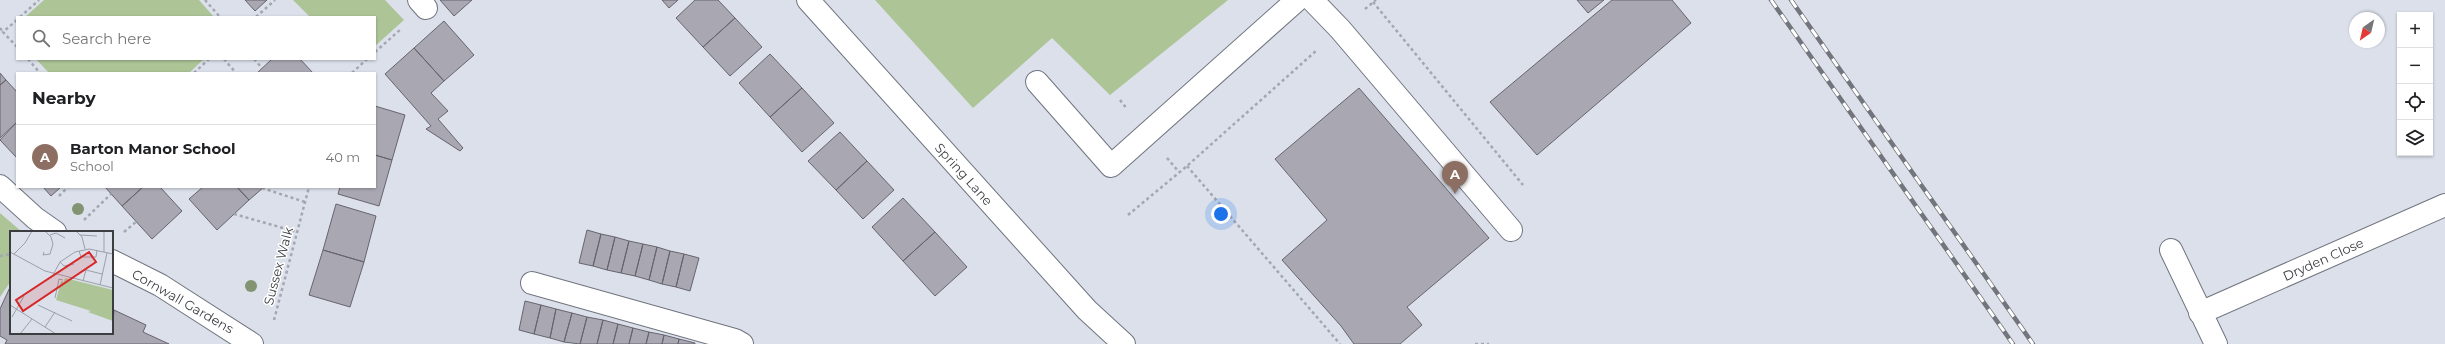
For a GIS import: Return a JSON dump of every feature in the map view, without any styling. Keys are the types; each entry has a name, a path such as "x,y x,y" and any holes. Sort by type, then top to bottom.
{"street":[{"name":"Spring Lane","path":"808,0 1087,310 1124,344"},
{"path":"1037,82 1111,166 1297,0"},
{"path":"1312,0 1340,29 1511,230"},
{"path":"0,186 35,218 54,231"},
{"name":"Dryden Close","path":"2200,313 2445,205"},
{"path":"2170,250 2216,344"},
{"name":"Cornwall Gardens","path":"113,262 160,285 252,343"},
{"path":"532,283 735,340 742,344"}],"path":[{"path":"21,16 39,0"},
{"path":"205,0 219,16"},
{"path":"257,16 275,0"},
{"path":"1128,215 1187,166 1340,29 1374,1 1523,185"},
{"path":"3,32 16,21"},
{"path":"0,28 16,46"},
{"path":"29,60 39,72"},
{"path":"195,72 208,60"},
{"path":"225,60 235,72"},
{"path":"255,60 262,68"},
{"path":"353,72 366,60"},
{"path":"1187,166 1340,344"},
{"path":"262,188 305,202"},
{"name":"Sussex Walk","path":"252,343 274,320 309,188"},
{"path":"82,221 111,194"},
{"path":"234,214 297,232"},
{"path":"0,256 10,254"},
{"path":"1475,344 1489,344"}],"green space":[{"path":"44,0 199,0 213,16 26,16"},
{"path":"293,0 385,0 404,20 376,45 376,16 309,16"},
{"path":"875,0 1228,0 1110,95 1052,38 973,108"},
{"path":"37,60 203,60 190,72 48,72"},
{"path":"0,213 21,231 10,231 10,282 0,297"}],"building":[{"path":"245,0 267,0 255,11"},
{"path":"440,0 472,0 454,16"},
{"path":"662,0 678,0 669,8"},
{"path":"695,0 718,0 735,18 703,47 676,18"},
{"path":"1577,0 1604,0 1588,13"},
{"path":"1612,0 1672,0 1691,23 1537,155 1490,102"},
{"path":"735,18 762,47 730,76 703,47"},
{"path":"444,21 474,55 444,81 414,48"},
{"path":"414,48 444,81 431,93 448,111 438,119 463,148 460,151 426,129 431,126 385,74"},
{"path":"770,54 802,88 770,117 739,83"},
{"path":"271,60 301,60 312,72 258,72"},
{"path":"0,73 6,80 0,85"},
{"path":"6,80 16,91 16,123 0,138 0,85"},
{"path":"802,88 834,123 802,152 770,117"},
{"path":"1359,88 1489,238 1407,307 1422,325 1400,344 1354,344 1341,326 1282,260 1327,220 1275,159"},
{"path":"376,106 405,115 392,160 376,155"},
{"path":"16,123 16,157 0,140"},
{"path":"840,132 867,161 836,190 808,161"},
{"path":"376,155 392,160 379,206 338,194 340,188 376,188"},
{"path":"867,161 894,190 863,219 836,190"},
{"path":"44,188 60,188 51,196"},
{"path":"106,188 142,188 122,206"},
{"path":"142,188 161,188 182,211 152,239 122,206"},
{"path":"202,188 238,188 249,200 217,230 189,199"},
{"path":"238,188 263,188 249,200"},
{"path":"903,198 935,232 903,261 872,227"},
{"path":"336,204 376,216 364,262 323,250"},
{"path":"587,230 601,234 593,266 579,263"},
{"path":"935,232 967,267 935,296 903,261"},
{"path":"601,234 615,237 607,270 593,266"},
{"path":"615,237 629,241 621,273 607,270"},
{"path":"629,241 643,244 635,276 621,273"},
{"path":"643,244 657,247 649,280 635,276"},
{"path":"657,247 670,251 662,284 649,280"},
{"path":"323,250 364,262 350,307 309,295"},
{"path":"670,251 684,254 676,287 662,284"},
{"path":"684,254 699,258 690,291 676,287"},
{"path":"10,287 10,334 113,334 114,310 146,325 143,332 169,344 5,344 7,340 0,336 0,309"},
{"path":"525,301 541,305 534,334 519,330"},
{"path":"541,305 556,309 550,338 534,334"},
{"path":"556,309 572,313 564,342 550,338"},
{"path":"572,313 587,317 580,344 564,342"},
{"path":"587,317 603,320 597,344 580,344"},
{"path":"603,320 618,324 613,344 597,344"},
{"path":"618,324 633,328 629,344 613,344"},
{"path":"633,328 649,332 646,344 629,344"},
{"path":"649,332 664,335 662,344 646,344"},
{"path":"664,335 679,339 678,344 662,344"},
{"path":"679,339 695,343 695,344 678,344"}],"railway":[{"path":"1771,0 2013,344"},
{"path":"1791,0 2033,344"}],"place":[{"name":"Barton Manor School","path":"1455,194"}]}
